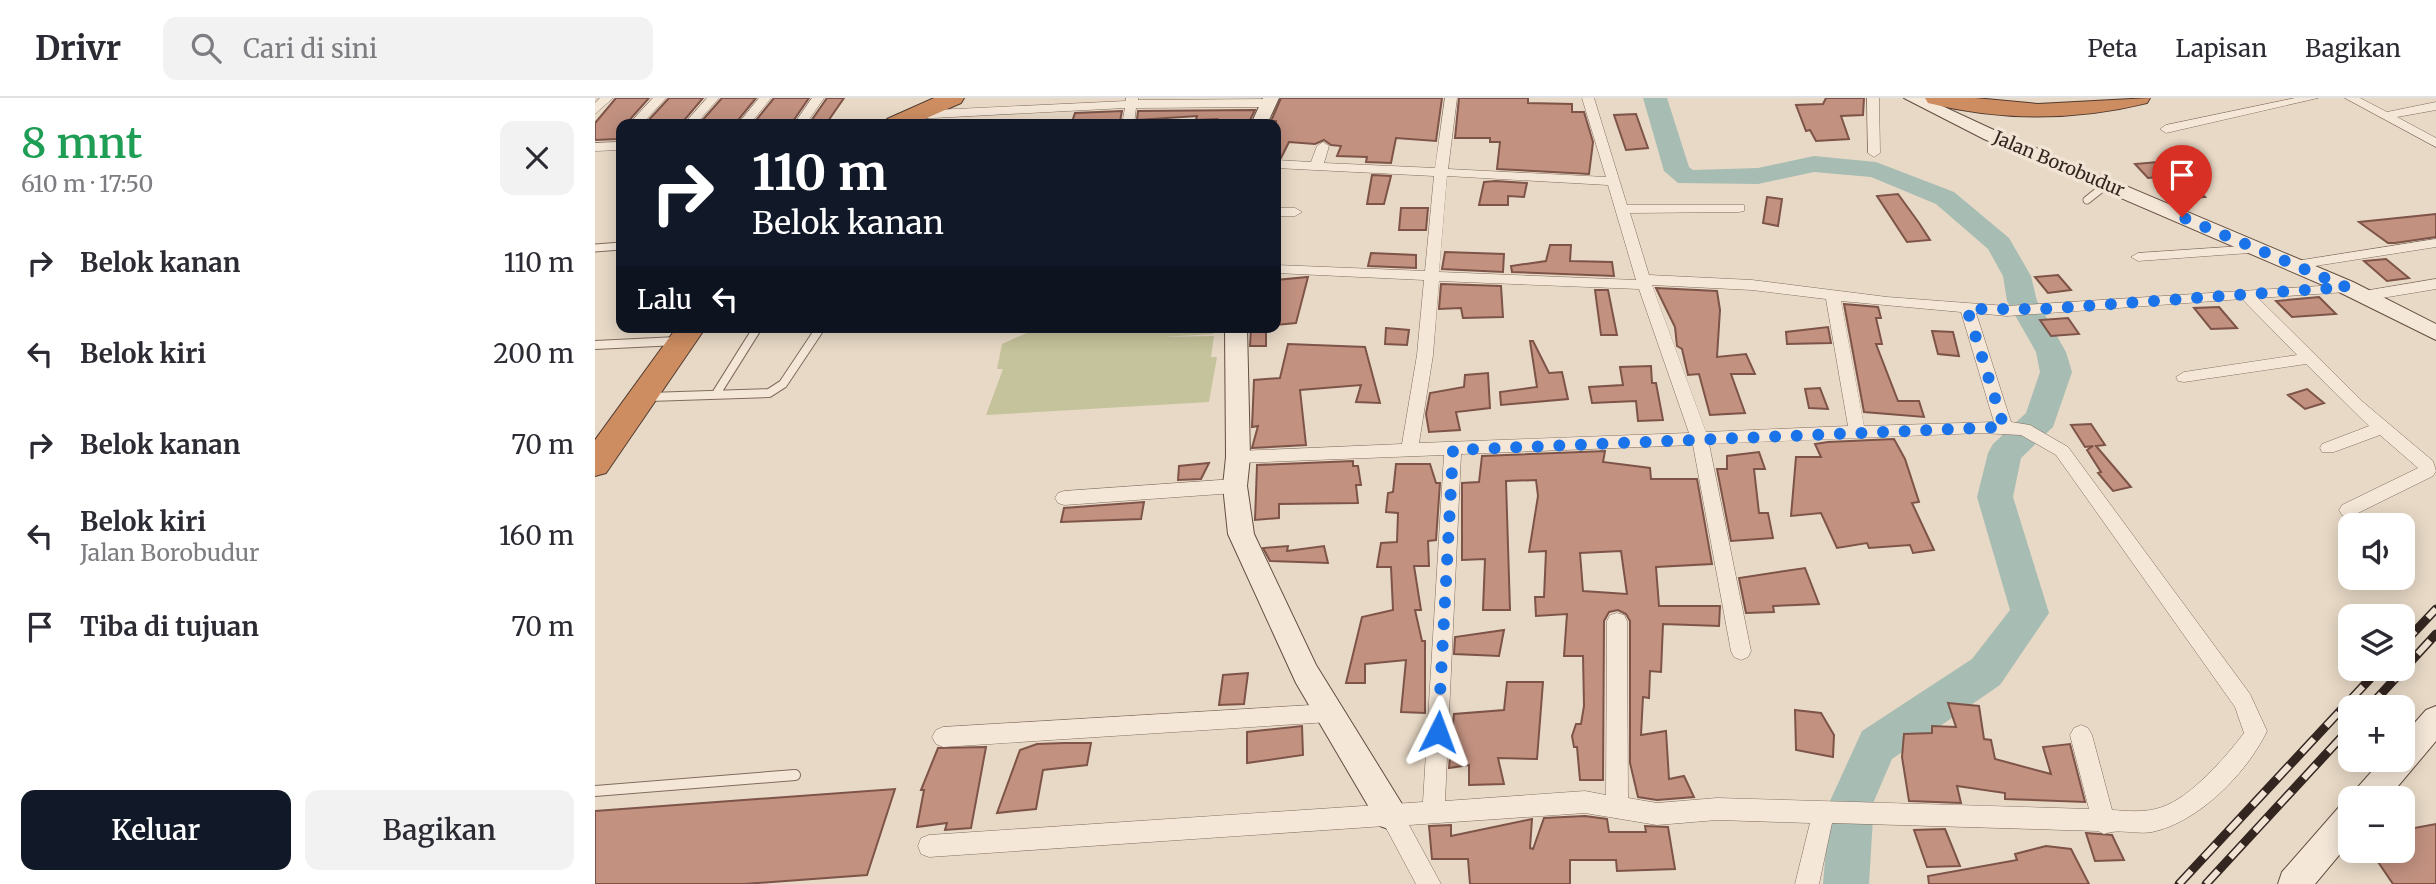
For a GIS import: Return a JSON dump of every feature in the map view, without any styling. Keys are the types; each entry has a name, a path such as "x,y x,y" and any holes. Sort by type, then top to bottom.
{"highway":[{"path":"904,119 953,98"},
{"path":"1936,98 1994,109 2025,111"},
{"path":"1990,135 1986,127 1989,115 2101,108 2139,98"},
{"path":"595,464 687,334"}],"street":[{"path":"595,110 607,98"},
{"path":"640,119 660,98"},
{"path":"694,119 713,98"},
{"path":"748,119 765,98"},
{"path":"803,119 818,98"},
{"path":"1409,451 1425,355 1430,275 1451,98"},
{"path":"1588,98 1612,181 1624,209 1644,282 1700,439 1741,651"},
{"path":"1873,98 1874,153"},
{"name":"Jalan Borobudur","path":"1912,98 1990,135 2346,287 2436,333"},
{"path":"2166,129 2312,98"},
{"path":"2351,98 2435,141"},
{"path":"904,119 982,110 1131,101 1269,100 1261,119"},
{"path":"1129,119 1131,101"},
{"path":"2386,116 2436,106"},
{"path":"978,119 982,110"},
{"path":"595,147 616,144"},
{"path":"1316,166 1322,146"},
{"path":"1281,164 1612,181"},
{"path":"1624,209 1739,208"},
{"path":"1281,212 1294,212"},
{"path":"2296,265 2436,243"},
{"path":"2138,257 2258,248"},
{"path":"1281,269 1733,283 2007,311 2346,287"},
{"path":"2364,296 2436,284"},
{"path":"1832,294 1857,433"},
{"path":"2246,295 2380,428 2423,462 2427,471 2348,510"},
{"path":"1967,309 2004,427"},
{"path":"1236,333 1238,457 1235,486 1241,534 1306,674 1429,884"},
{"path":"2184,377 2312,358"},
{"path":"929,846 1585,802 1657,814 1717,809 2145,822 2178,812 2253,742 2256,731 2243,701 2126,544 2075,467 2061,451 2030,431 2004,427 1238,457"},
{"path":"2328,448 2380,428"},
{"path":"1433,813 1453,450"},
{"path":"1064,498 1235,486"},
{"path":"1617,621 1617,807"},
{"path":"943,737 1329,713"},
{"path":"2415,744 2436,719"},
{"path":"2081,735 2104,822"},
{"path":"2378,786 2391,772"},
{"path":"1807,884 1828,814"},
{"path":"2294,884 2338,832"}],"lane":[{"path":"2087,200 2106,185"},
{"path":"595,248 616,246"},
{"path":"716,394 754,333"},
{"path":"640,397 764,394 783,384 817,333"},
{"path":"595,345 687,334"},
{"path":"595,791 795,775"}],"shaded area":[{"path":"1027,333 1213,333 1161,337 1214,336 1211,357 1217,357 1209,402 986,415 1003,369 997,369 1002,344"}],"building":[{"path":"616,98 649,98 630,119 616,119 616,139 595,140 595,123"},
{"path":"669,98 703,98 685,119 650,119"},
{"path":"722,98 756,98 739,119 703,119"},
{"path":"774,98 809,98 794,119 757,119"},
{"path":"827,98 844,98 829,119 812,119"},
{"path":"1281,98 1442,98 1436,141 1396,138 1391,163 1366,162 1367,157 1337,156 1341,146 1331,145 1324,140 1315,144 1289,142 1281,158 1281,119 1272,119"},
{"path":"1459,98 1528,98 1528,103 1572,104 1572,112 1584,112 1593,142 1589,174 1497,169 1500,142 1490,142 1490,138 1455,138"},
{"path":"1826,98 1864,98 1863,115 1841,116 1849,139 1816,141 1810,130 1806,131 1796,105 1823,104"},
{"path":"1255,110 1250,119 1196,119 1197,116 1137,119 1138,111"},
{"path":"1122,111 1120,119 1073,119 1075,113"},
{"path":"1636,114 1648,148 1626,150 1614,115"},
{"path":"2169,161 2205,197 2181,199 2158,177 2148,178 2135,164"},
{"path":"1372,175 1391,176 1384,204 1367,204"},
{"path":"1484,182 1527,183 1524,197 1508,196 1508,205 1479,205"},
{"path":"1898,194 1930,240 1907,242 1877,196"},
{"path":"1767,197 1782,199 1778,226 1763,223"},
{"path":"1401,208 1428,208 1426,230 1399,230"},
{"path":"2436,214 2436,237 2395,243 2388,243 2359,222"},
{"path":"1550,245 1571,245 1570,261 1612,262 1614,276 1512,272 1511,266 1546,261"},
{"path":"1445,252 1504,254 1503,272 1442,269"},
{"path":"1371,253 1416,255 1416,268 1368,266"},
{"path":"2386,259 2409,278 2387,281 2364,261"},
{"path":"2058,275 2071,290 2048,293 2035,277"},
{"path":"1308,277 1296,323 1281,324 1281,280"},
{"path":"1441,284 1501,286 1503,317 1463,318 1461,308 1439,309"},
{"path":"1656,288 1717,291 1720,310 1717,357 1746,354 1755,374 1731,374 1745,413 1710,415 1699,374 1688,375 1682,349 1677,346 1675,327"},
{"path":"1595,290 1608,290 1617,335 1601,335"},
{"path":"2319,297 2336,314 2292,317 2276,301"},
{"path":"1844,304 1878,307 1881,318 1876,318 1882,344 1876,344 1898,401 1919,401 1924,417 1864,412"},
{"path":"2219,307 2237,328 2211,329 2194,308"},
{"path":"2068,318 2079,334 2051,336 2040,320"},
{"path":"1828,327 1831,343 1787,344 1786,332"},
{"path":"1386,328 1409,330 1407,345 1385,344"},
{"path":"1932,331 1953,332 1959,356 1938,354"},
{"path":"1251,333 1266,333 1266,346 1250,346"},
{"path":"1530,341 1533,341 1549,373 1562,372 1568,399 1501,405 1500,392 1537,387"},
{"path":"1288,344 1365,347 1380,403 1356,402 1361,385 1300,390 1306,445 1252,448 1258,426 1252,427 1254,380 1280,378"},
{"path":"1651,366 1652,383 1656,383 1663,420 1638,421 1636,401 1592,403 1589,387 1623,385 1620,367"},
{"path":"1488,373 1490,408 1456,412 1460,430 1429,432 1426,414 1430,393 1464,387 1465,375"},
{"path":"1820,388 1828,409 1809,408 1805,389"},
{"path":"2307,389 2324,403 2305,409 2288,395"},
{"path":"2091,424 2105,445 2096,446 2131,487 2113,491 2098,473 2101,472 2087,450 2093,446 2085,447 2071,425"},
{"path":"1894,439 1905,459 1919,502 1912,503 1934,550 1913,553 1910,545 1869,548 1867,543 1837,548 1821,513 1791,516 1796,457 1821,457 1815,444"},
{"path":"1605,451 1603,462 1650,468 1651,479 1697,479 1712,564 1656,567 1659,606 1720,606 1719,626 1663,624 1661,672 1650,671 1649,698 1643,697 1641,735 1666,731 1669,779 1684,776 1694,797 1657,800 1638,797 1630,763 1630,621 1626,614 1618,610 1609,612 1604,621 1603,780 1580,780 1577,747 1574,747 1572,736 1576,724 1581,724 1584,706 1583,656 1564,656 1567,614 1536,616 1535,597 1544,597 1546,551 1529,552 1538,496 1536,480 1506,481 1510,610 1483,610 1485,559 1462,560 1462,483 1479,482 1482,456","holes":["1621,551 1627,594 1583,591 1580,553"]},
{"path":"1759,452 1765,469 1754,469 1759,513 1768,513 1773,538 1731,541 1717,469 1727,469 1727,456"},
{"path":"1353,461 1353,466 1358,466 1361,485 1356,485 1358,503 1279,504 1279,518 1255,520 1257,465"},
{"path":"1209,463 1201,479 1178,480 1179,466"},
{"path":"1396,464 1430,464 1436,483 1440,483 1436,540 1428,541 1429,566 1414,566 1421,610 1415,610 1422,641 1425,641 1425,713 1401,712 1406,660 1365,664 1365,683 1346,683 1362,617 1393,610 1391,567 1377,567 1381,543 1397,542 1398,513 1386,512 1388,493 1393,492"},
{"path":"1144,502 1141,519 1061,522 1064,508"},
{"path":"1288,546 1287,551 1324,546 1328,563 1270,561 1263,548"},
{"path":"1805,568 1819,604 1773,606 1774,612 1746,613 1739,578"},
{"path":"1504,630 1499,656 1454,654 1455,637"},
{"path":"1248,673 1244,704 1219,705 1223,675"},
{"path":"1507,682 1543,682 1537,759 1498,758 1504,784 1469,785 1469,765 1449,768 1454,714 1504,710"},
{"path":"1948,703 1979,706 1984,739 1991,740 1995,759 2051,774 2043,747 2070,744 2085,802 2005,799 2005,793 1957,786 1961,803 1909,801 1902,757 1904,734 1932,733 1932,726 1956,727"},
{"path":"1795,710 1821,713 1834,735 1833,757 1796,750"},
{"path":"1302,726 1303,755 1247,763 1247,732"},
{"path":"1091,743 1087,765 1043,770 1036,809 997,813 1020,750 1037,744"},
{"path":"986,747 971,828 945,830 947,823 917,827 924,790 921,790 938,748"},
{"path":"895,789 867,875 744,884 595,884 595,811"},
{"path":"1585,816 1607,819 1609,832 1646,832 1645,826 1668,827 1675,869 1617,871 1616,860 1570,860 1570,884 1470,884 1468,859 1432,859 1429,826 1451,825 1451,836 1532,819 1530,848 1533,849 1544,818"},
{"path":"2436,824 2436,884 2393,884 2379,863 2415,863 2415,828"},
{"path":"1945,829 1960,866 1927,867 1914,830"},
{"path":"2086,833 2112,835 2124,860 2095,861"},
{"path":"2046,846 2071,849 2089,884 1929,884 1928,876 2017,860 2015,854"}],"waterway":[{"path":"1655,98 1677,171 1687,178 1758,176 1814,164 1876,170 1945,198 1999,244 2017,276 2022,301 2051,352 2056,372 2041,419 2005,453 1995,497 2030,613 1986,672 1877,745 1852,801 1846,884"}],"railway":[{"path":"2415,631 2436,609"},
{"path":"2380,695 2436,634"},
{"path":"2179,884 2368,681"},
{"path":"2206,884 2338,741"}],"route":[{"path":"1438,732 1453,450 2004,427 1967,309 2007,311 2106,306 2346,287 2182,217"}]}
